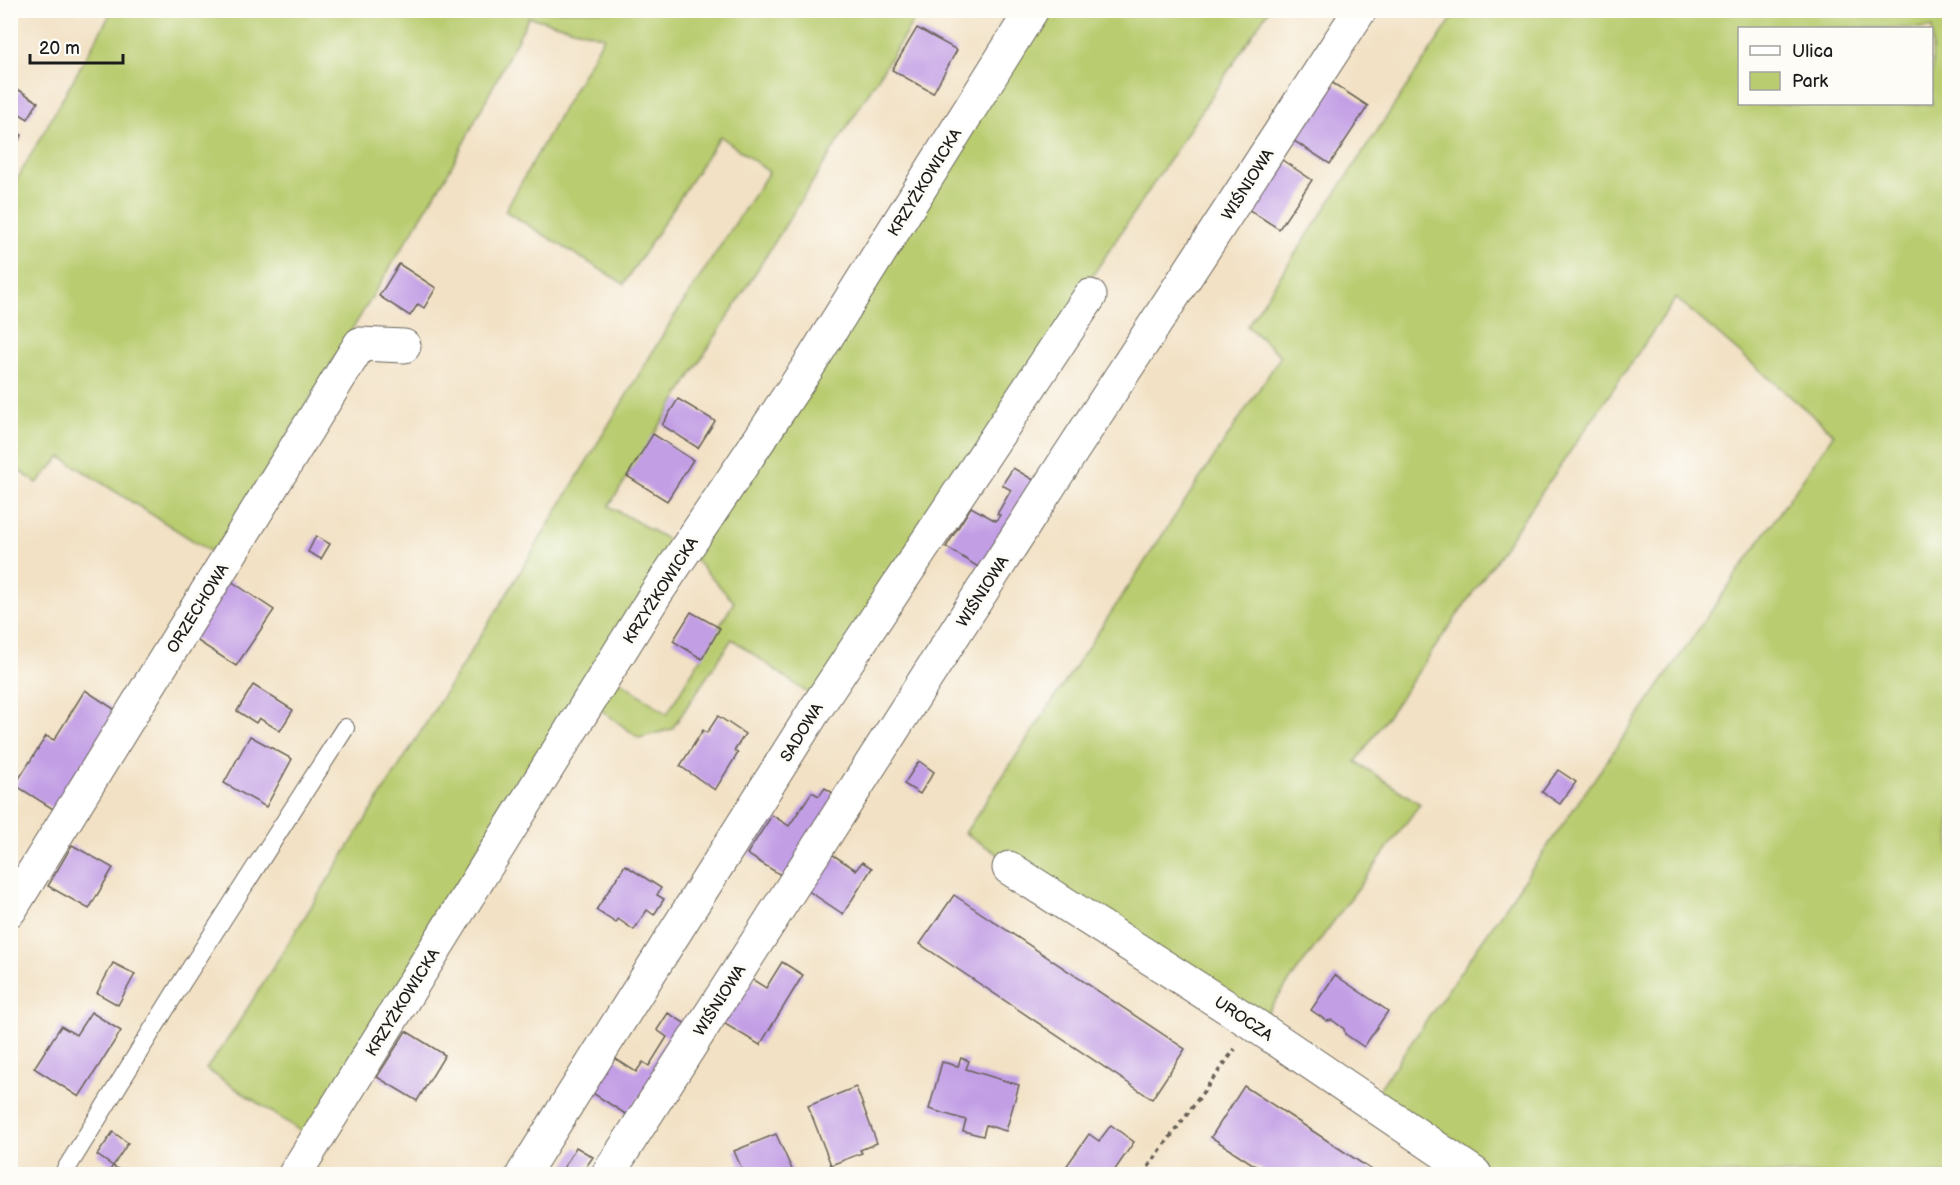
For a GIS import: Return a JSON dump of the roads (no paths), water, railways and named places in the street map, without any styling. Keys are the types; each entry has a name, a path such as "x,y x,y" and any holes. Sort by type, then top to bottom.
{"street":[{"name":"KRZYŻKOWICKA","path":"295,1174 655,595 808,367 1032,10"},
{"name":"WIŚNIOWA","path":"608,1174 1048,488 1360,10"},
{"name":"SADOWA","path":"523,1174 813,713 1090,296"},
{"name":"ORZECHOWA","path":"10,910 360,344 404,346"},
{"name":"UROCZA","path":"1010,868 1252,1024 1475,1174"}],"lane":[{"path":"63,1174 182,982 345,728"}]}
